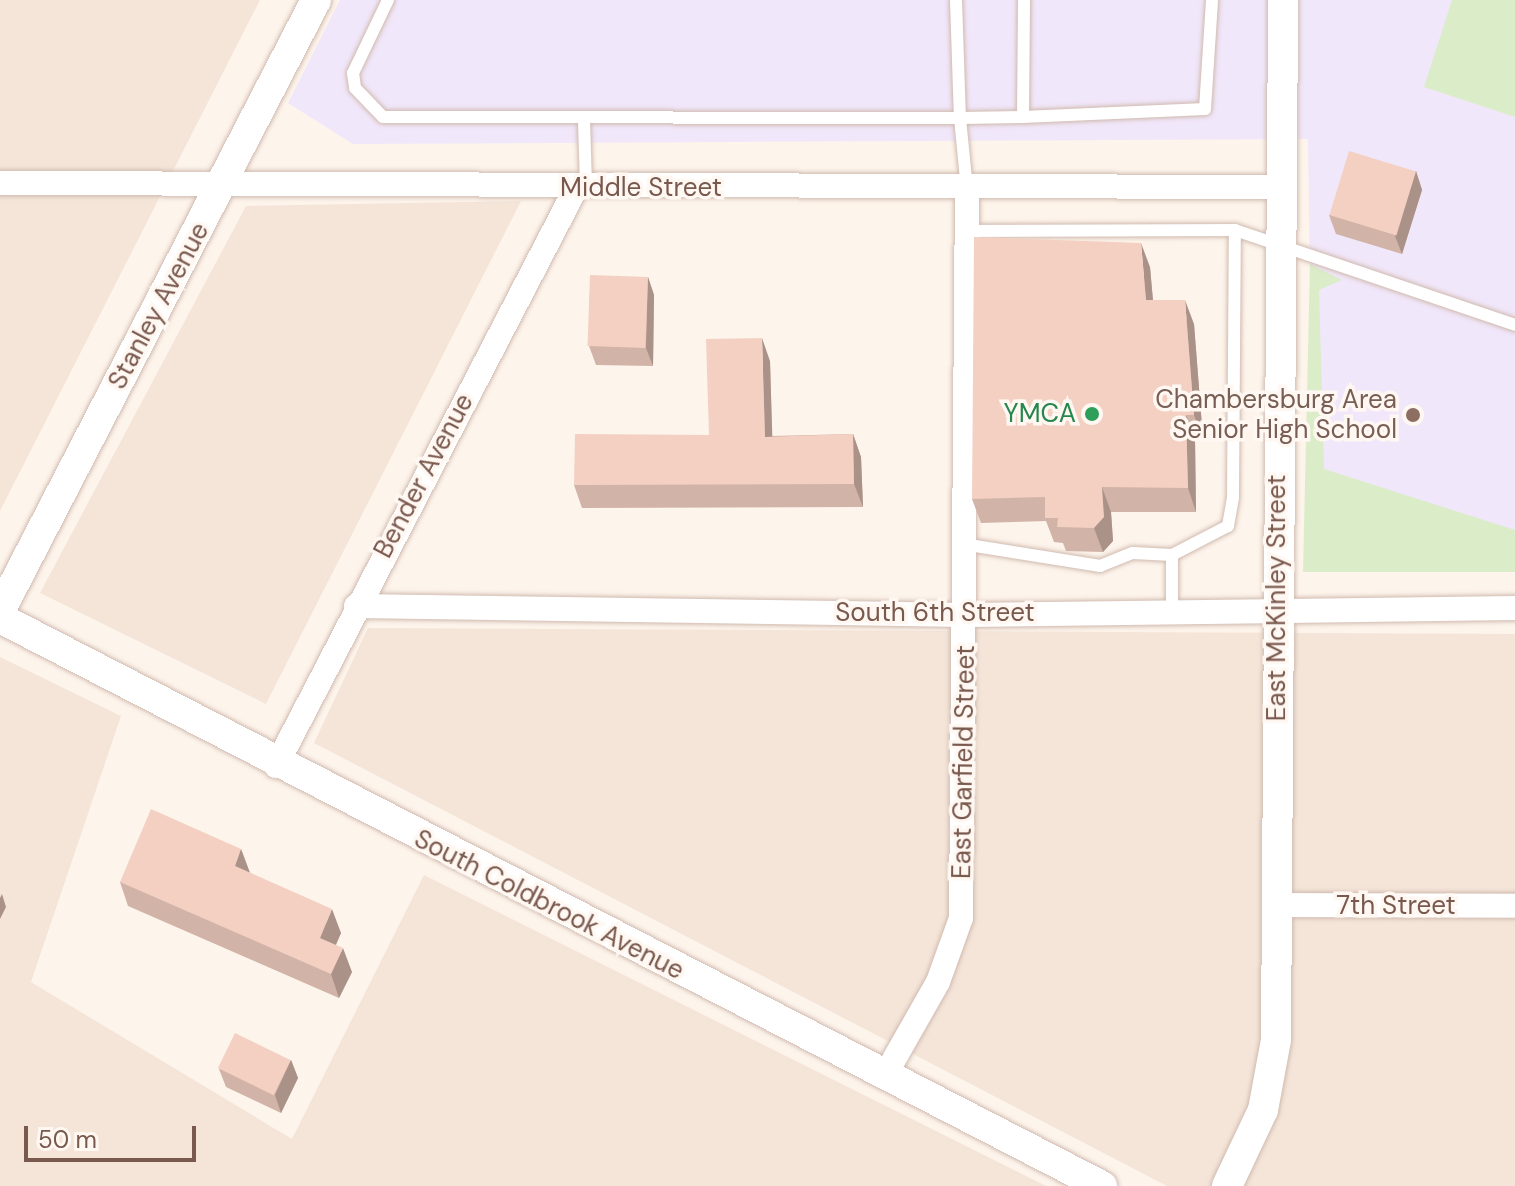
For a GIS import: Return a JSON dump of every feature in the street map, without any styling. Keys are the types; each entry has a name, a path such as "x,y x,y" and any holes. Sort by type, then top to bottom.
{"street":[{"name":"Stanley Avenue","path":"0,611 316,0"},
{"name":"East McKinley Street","path":"1227,1186 1273,1077 1277,905 1276,607 1283,0"},
{"name":"Middle Street","path":"0,183 967,190 1282,187"},
{"name":"Bender Avenue","path":"276,766 356,606 581,188"},
{"name":"East Garfield Street","path":"884,1077 938,982 961,918 969,545 967,190"},
{"name":"South 6th Street","path":"356,606 967,615 1276,607 1515,608"},
{"name":"South Coldbrook Avenue","path":"0,618 276,766 1102,1186"},
{"name":"7th Street","path":"1277,905 1515,906"}],"lane":[{"path":"388,0 353,73 355,88 383,117 584,121 1023,117 1205,109 1212,0"},
{"path":"956,0 960,118 967,190"},
{"path":"1023,117 1024,0"},
{"path":"581,188 584,121"},
{"path":"969,545 1100,566 1133,553 1172,555 1228,526 1235,230"},
{"path":"965,231 1235,230 1282,240 1515,325"},
{"path":"1172,555 1172,609"}],"shaded area":[{"path":"0,0 260,0 0,511"},
{"name":"Chambersburg Area Senior High School","path":"340,0 1515,0 1515,568 1314,565 1308,139 353,144 288,103"},
{"path":"521,201 266,704 40,593 246,206"},
{"path":"368,628 1515,634 1515,1186 1167,1186 314,743"},
{"path":"0,657 121,716 31,982 292,1139 424,875 1046,1186 0,1186"}],"green space":[{"path":"1452,0 1515,0 1515,117 1424,87"},
{"path":"1310,264 1342,280 1319,290 1324,469 1515,530 1515,572 1303,572"}],"building":[{"path":"1349,151 1416,171 1396,236 1329,215"},
{"name":"YMCA","path":"974,237 1141,243 1146,300 1185,300 1194,415 1186,415 1188,488 1102,487 1104,517 1094,528 1057,527 1058,518 1045,518 1045,497 972,499"},
{"path":"590,275 648,277 645,348 588,346"},
{"path":"762,338 765,437 853,434 854,484 574,485 575,434 709,435 706,339"},
{"path":"151,809 241,849 235,866 332,909 320,938 343,948 331,974 120,882"},
{"path":"235,1033 291,1060 274,1095 218,1068"}],"place":[{"name":"YMCA","path":"1092,414"},
{"name":"Chambersburg Area Senior High School","path":"1413,415"}]}
